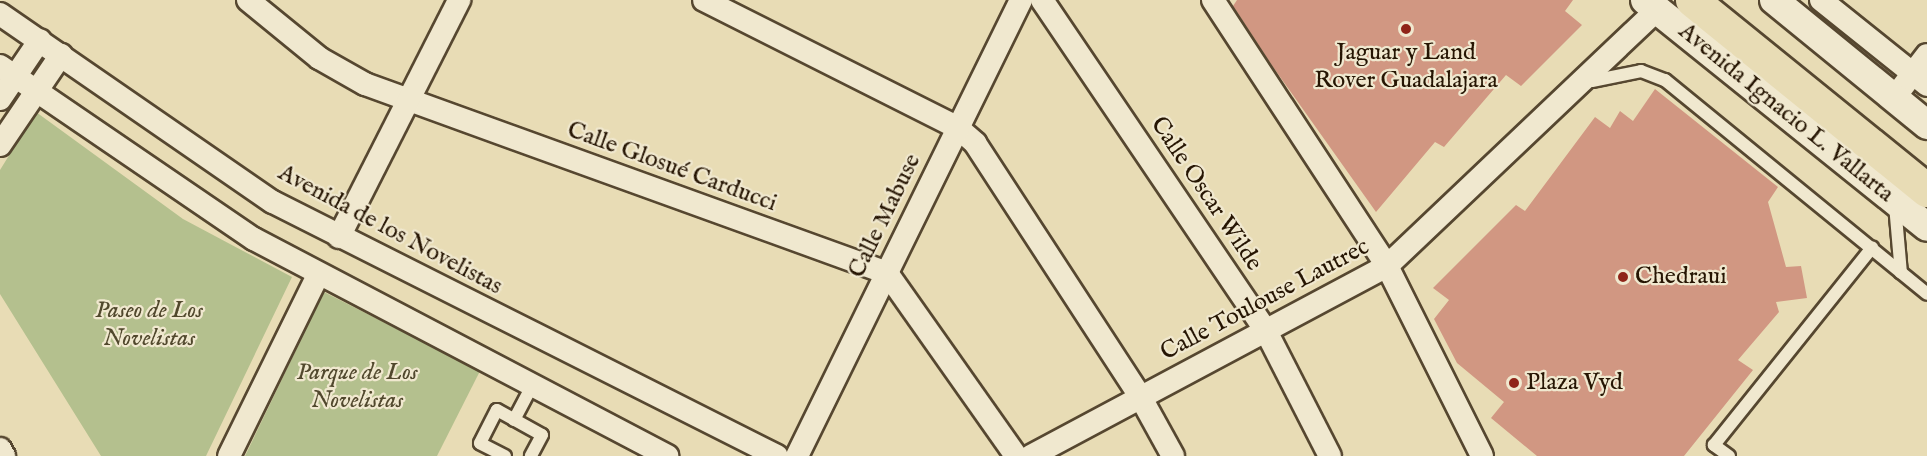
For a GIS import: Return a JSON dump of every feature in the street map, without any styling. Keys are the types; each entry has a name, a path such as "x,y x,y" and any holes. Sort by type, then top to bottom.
{"highway":[{"name":"Avenida Ignacio L. Vallarta","path":"1692,0 1927,190"},
{"name":"Avenida Ignacio L. Vallarta","path":"1719,0 1927,169"}],"street":[{"name":"Calle Glosué Carducci","path":"248,0 320,58 365,84 887,273"},
{"path":"339,237 459,0"},
{"path":"704,0 958,128 975,143 1141,398 1173,456"},
{"name":"Calle Mabuse","path":"797,456 1021,0"},
{"name":"Calle Oscar Wilde","path":"1042,0 1266,331 1330,456"},
{"path":"1213,0 1387,266 1482,456"},
{"path":"1774,0 1927,124"},
{"path":"1821,0 1920,79"},
{"name":"Calle Toulouse Lautrec","path":"1031,456 1387,266 1572,90 1651,5"},
{"name":"Avenida Ignacio L. Vallarta","path":"1651,5 1927,227"},
{"name":"Avenida de los Novelistas","path":"0,14 273,202 777,456"},
{"path":"0,99 8,71 40,40"},
{"path":"0,145 61,55"},
{"path":"1894,98 1920,79 1927,55"},
{"path":"8,71 254,239 318,275 533,384 639,449 667,456"},
{"path":"887,273 1016,456"},
{"path":"229,456 318,275"},
{"path":"0,449 4,456"}],"lane":[{"path":"1572,90 1606,75 1641,71 1665,80 1927,294"},
{"path":"1894,201 1901,273"},
{"path":"1729,456 1714,445 1872,248"},
{"path":"514,420 533,384"},
{"path":"505,456 480,443 497,410 542,435 531,456"}],"green space":[{"name":"Paseo de Los Novelistas","path":"36,112 183,219 292,277 206,456 101,456 0,294 0,170"},
{"name":"Parque de Los Novelistas","path":"324,292 480,371 437,456 245,456"}],"building":[{"path":"1237,0 1573,0 1565,11 1582,25 1521,86 1506,75 1444,147 1435,142 1376,212 1273,67 1233,6"},
{"name":"Chedraui","path":"1655,89 1778,187 1768,202 1786,267 1801,266 1807,298 1776,302 1779,312 1738,360 1753,370 1684,456 1537,456 1491,418 1504,402 1457,363 1434,319 1449,300 1433,288 1516,205 1525,211 1595,117 1610,128 1620,111 1633,121"}],"place":[{"name":"Jaguar y Land Rover Guadalajara","path":"1406,29"},
{"name":"Chedraui","path":"1623,277"},
{"name":"Plaza Vyd","path":"1514,383"}]}
